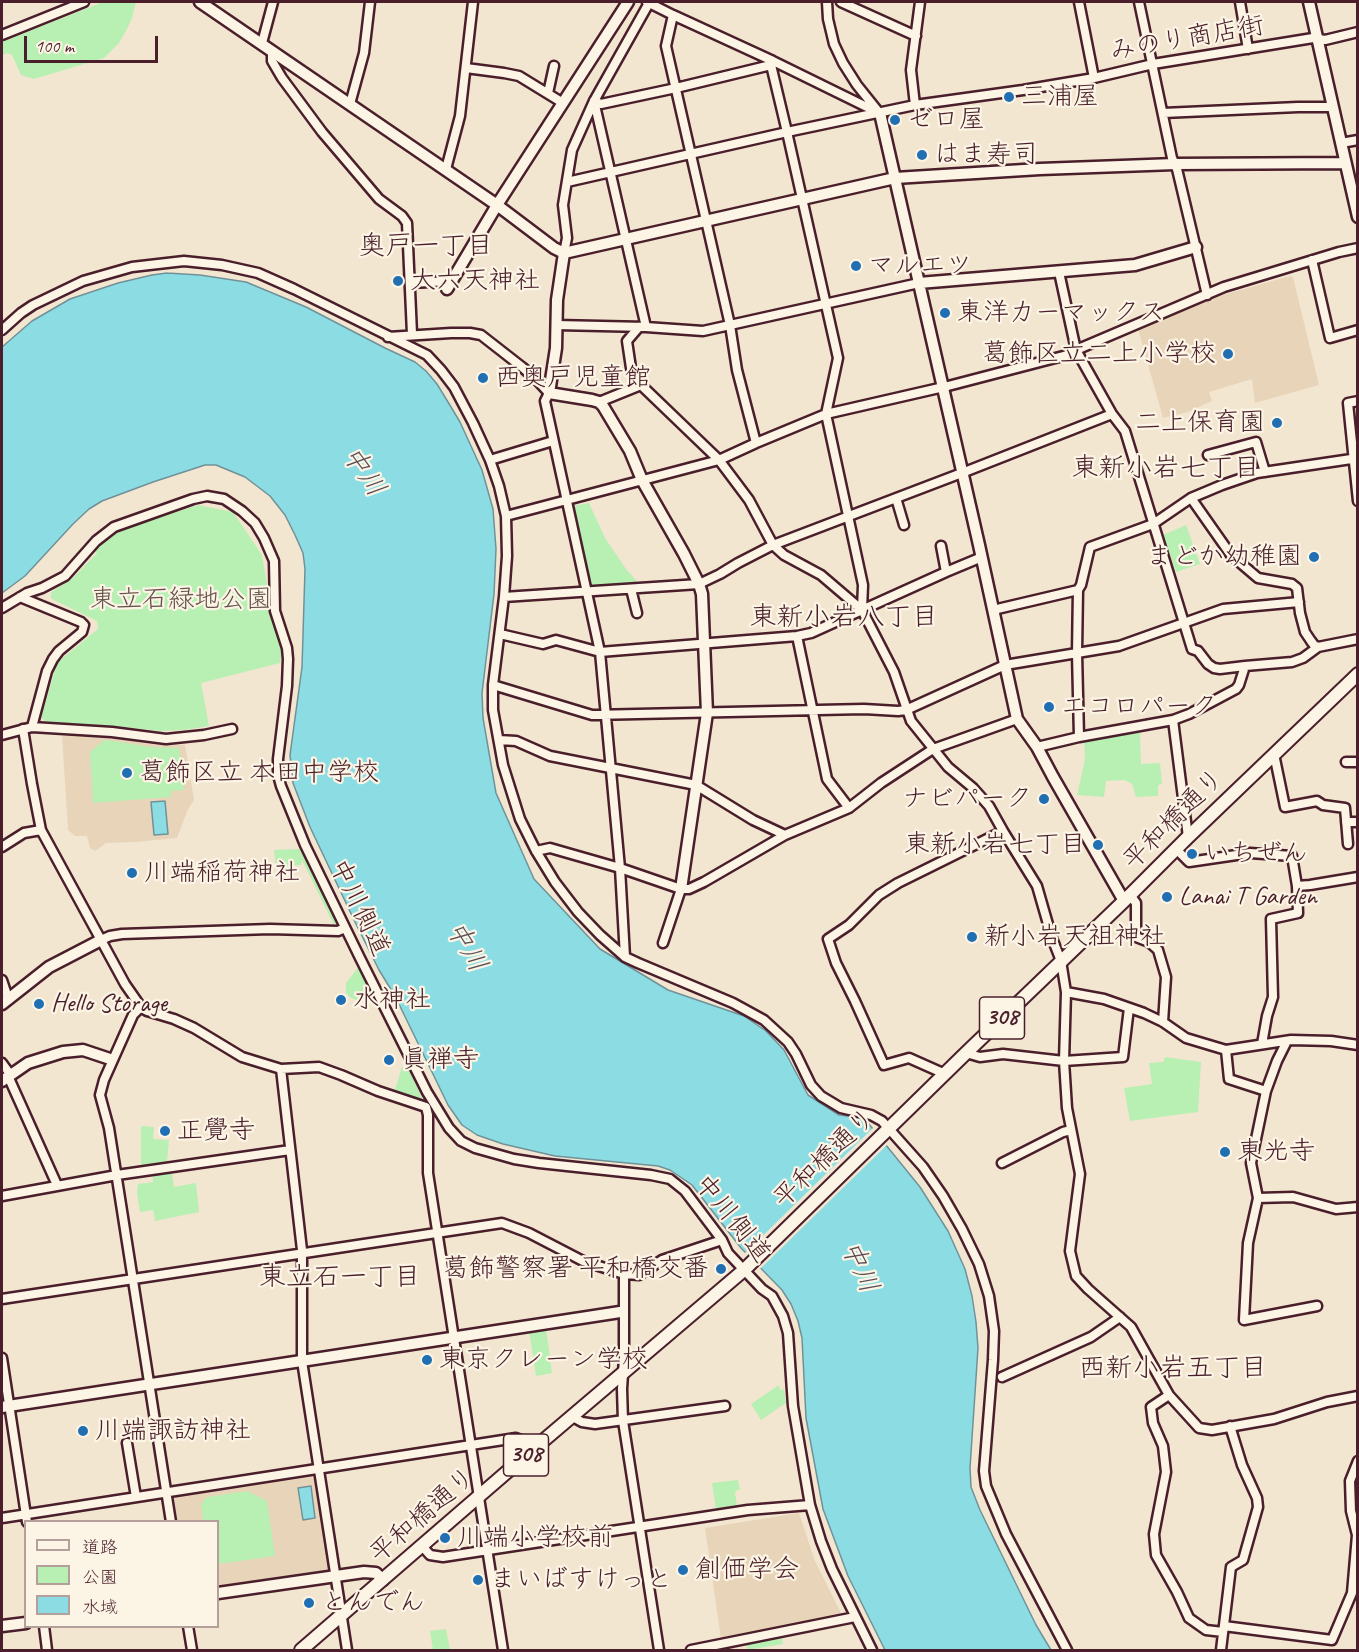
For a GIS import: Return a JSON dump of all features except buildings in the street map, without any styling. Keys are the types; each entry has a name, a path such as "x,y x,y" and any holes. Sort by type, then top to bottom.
{"main road":[{"name":"平和橋通り","path":"301,1650 748,1266 1358,674"}],"street":[{"path":"2,35 84,2"},
{"path":"200,2 498,205 554,248 564,253 895,178 1175,164 1345,163"},
{"path":"262,43 273,2"},
{"path":"350,104 364,53 370,2"},
{"path":"446,170 460,116 472,2"},
{"path":"410,283 449,285 628,2"},
{"path":"625,957 620,868 600,652 545,401 549,393 556,348 557,300 567,238 563,204 572,150 594,101 648,2 880,113"},
{"path":"827,2 832,36 843,63 857,85 880,113 1017,719 1037,747 1127,898 1136,903 1136,937 1149,942 1158,950 1166,977 1163,1022"},
{"path":"841,2 916,36"},
{"path":"915,105 911,70 920,2"},
{"path":"1079,2 1094,78"},
{"path":"1139,2 1207,295"},
{"path":"1240,2 1248,49"},
{"path":"1309,2 1345,163 1353,179 1358,217"},
{"path":"673,15 666,46 730,325 737,370 756,443"},
{"name":"みのり商店街","path":"567,182 915,105 1023,90 1094,78 1152,64 1313,38 1325,40 1358,32"},
{"path":"272,51 272,61 322,132 379,199 402,216 407,223 415,334 427,355 454,387 490,459 506,516 507,556 493,685 494,710 503,765 520,819 555,882 578,912 625,957 733,1003 764,1020 788,1042 811,1085 821,1096 841,1108 871,1115 882,1121 885,1132 923,1167 943,1196 979,1264 989,1296 994,1331 984,1470 986,1486 1006,1534 1066,1650"},
{"path":"594,101 600,104 676,88 772,63"},
{"path":"772,63 838,358 826,414 863,585 861,610"},
{"path":"548,93 554,66"},
{"path":"466,68 519,76 563,103"},
{"path":"594,101 626,240 642,327"},
{"path":"1163,113 1298,106 1332,107"},
{"path":"1341,143 1358,140"},
{"path":"556,325 703,331 919,283 1135,265 1196,247"},
{"path":"506,516 719,460 826,414 1067,355 1224,287 1358,248"},
{"path":"1312,260 1330,338 1358,330"},
{"path":"2,330 33,305 83,281 132,267 184,261 258,273 427,355"},
{"path":"1059,272 1076,350 1112,414 1125,431 1192,649 1198,651 1208,664 1220,669 1292,662 1303,658 1318,647 1358,639"},
{"path":"642,327 627,340 631,368 640,385 719,460 748,500 773,545 784,555 821,574 861,610 894,672 910,721 948,767 973,788 989,806 1037,886 1061,961 1066,992 1064,1061 1067,1108 1080,1174 1070,1251 1076,1276 1131,1327 1169,1395 1199,1428 1212,1430 1274,1419 1327,1402 1358,1396"},
{"path":"388,337 460,333 481,335 522,367 549,393 598,402 640,385"},
{"path":"1358,401 1348,403 1356,458 1358,501"},
{"path":"598,402 630,451 642,480 684,554 702,594 706,713 681,889 663,943"},
{"path":"504,597 699,584 773,545 1112,414"},
{"path":"490,459 553,441"},
{"path":"1208,455 1256,442 1265,472"},
{"path":"993,610 1077,591 1082,585 1090,547 1153,524 1191,498 1222,484 1265,472 1356,458"},
{"name":"中川側道","path":"2,608 65,576 96,541 114,527 193,499 207,496 224,499 255,523 274,561 275,610 287,648 287,686 278,776 296,825 427,1092 455,1135 461,1141 476,1148 514,1159 651,1174 670,1179 685,1191 722,1240 728,1253 748,1266 762,1289 772,1296 778,1305 788,1334 793,1406 810,1505 825,1550 872,1650"},
{"path":"896,498 904,525"},
{"path":"1191,498 1231,555 1258,578 1292,584 1297,588 1305,632 1318,647"},
{"path":"941,546 946,572"},
{"path":"500,634 543,644 556,640 600,652 797,636 811,633 981,557"},
{"path":"42,588 39,598 49,608"},
{"path":"631,589 637,613"},
{"path":"1077,591 1079,737"},
{"path":"20,597 84,625 82,632 53,659 28,728 32,784 41,830 125,984 141,1007 147,1011 174,1018 242,1057 281,1069 319,1067 378,1091 426,1107 428,1173 503,1650"},
{"path":"493,685 592,715 864,709 890,712 906,710 1005,665 1119,646 1223,609 1299,602"},
{"path":"797,636 827,779 849,808"},
{"path":"1037,747 1173,720 1189,714 1236,689 1245,666"},
{"path":"536,851 549,848 620,868 681,889 689,889 761,847 849,808 881,783 933,749 1017,719"},
{"path":"1173,720 1188,837"},
{"path":"2,735 28,728 112,732 166,739 232,729"},
{"path":"499,740 516,741 550,756 696,785 753,820 785,835"},
{"path":"1274,754 1285,807 1317,801 1323,805 1345,808 1348,844"},
{"path":"1346,762 1358,762"},
{"path":"1346,822 1358,822"},
{"path":"2,847 24,833 41,830"},
{"path":"945,1074 909,1058 884,1065 836,963 828,939 849,925 879,895 898,883 1003,831"},
{"path":"1176,849 1189,862 1250,853 1292,856 1297,885 1298,913 1271,919 1273,997 1262,1044"},
{"path":"1297,885 1358,877"},
{"path":"2,980 5,1001 49,967 101,940 122,934 270,929 338,931 345,928"},
{"path":"1066,992 1104,999 1129,1008 1163,1022 1186,1038 1226,1050 1287,1041 1330,1041 1358,1045"},
{"path":"141,1007 133,1015 111,1059 100,1095 109,1128 117,1175 171,1520"},
{"path":"966,1053 980,1057 1003,1054 1064,1061 1123,1058 1129,1008"},
{"path":"1287,1041 1266,1091 1251,1163 1258,1198 1248,1243 1244,1320 1317,1306"},
{"path":"7,1077 28,1063 63,1052 83,1050 111,1059"},
{"path":"1226,1050 1229,1079 1266,1091"},
{"path":"2,1063 57,1185"},
{"path":"281,1069 302,1254 302,1360 347,1650"},
{"path":"1002,1163 1071,1130"},
{"path":"2,1196 117,1175 290,1150"},
{"path":"1258,1198 1293,1197 1336,1209 1358,1207"},
{"path":"2,1299 502,1222 529,1233 583,1261 624,1274 639,1275 662,1260 722,1240"},
{"path":"624,1274 623,1422 658,1650"},
{"path":"5,1407 622,1312"},
{"path":"1002,1377 1091,1337 1120,1317"},
{"path":"2,1358 5,1407 26,1518"},
{"path":"1169,1395 1151,1407 1153,1424 1163,1446 1166,1472 1154,1534 1156,1555 1189,1618 1206,1630 1224,1629 1332,1640 1355,1595 1357,1535 1351,1511 1350,1481 1358,1461"},
{"path":"571,1416 589,1424 623,1422 724,1406"},
{"path":"1221,1650 1231,1567 1243,1560 1258,1508 1257,1498 1242,1465 1230,1426"},
{"path":"2,1518 26,1518 136,1497 516,1438 537,1446"},
{"path":"127,1443 136,1497"},
{"path":"422,1546 430,1555 443,1557 748,1510 810,1505"},
{"path":"219,1593 335,1575 370,1572 376,1573 383,1580"},
{"path":"690,1650 708,1649 855,1617"},
{"path":"2,1626 24,1623"},
{"path":"44,1628 47,1650"},
{"path":"188,1628 192,1650"}],"shaded area":[{"name":"葛飾区立二上小学校","path":"1293,277 1319,385 1255,403 1252,379 1209,392 1212,401 1188,412 1163,418 1138,329 1216,297"},
{"name":"葛飾区立 本田中学校","path":"62,736 108,737 150,744 185,745 194,800 188,809 177,838 106,843 95,851 90,848 87,836 75,836 68,830"},
{"path":"311,1477 315,1480 329,1570 219,1586 219,1520 177,1520 174,1499"},
{"path":"799,1513 815,1561 842,1615 721,1639 705,1528"}],"green space":[{"path":"103,2 136,2 126,31 119,43 104,58 34,79 21,75 12,55 7,53 2,55 2,42"},
{"path":"589,503 605,538 640,585 590,589 572,506"},
{"name":"東立石緑地公園","path":"198,505 233,512 262,555 273,620 284,653 280,663 201,683 209,726 159,731 46,722 41,717 59,661 98,629 97,621 54,600 51,598 51,592 71,580 97,553 94,549 105,538 129,527"},
{"path":"1186,525 1200,564 1176,572 1163,535"},
{"path":"1140,731 1141,764 1160,763 1162,784 1158,785 1158,796 1136,797 1132,784 1124,780 1106,781 1104,797 1077,795 1085,759 1084,740"},
{"path":"103,741 151,747 179,748 184,790 171,791 171,797 93,803 90,752"},
{"path":"299,849 306,852 338,920 334,925 302,860 301,865 276,867 274,850"},
{"path":"360,965 378,1000 356,1000 346,993 346,983"},
{"path":"1165,1057 1201,1062 1198,1112 1130,1121 1124,1088 1152,1084 1149,1063 1163,1062"},
{"path":"402,1067 409,1069 424,1103 394,1093"},
{"path":"141,1126 154,1127 153,1139 169,1140 167,1163 141,1165"},
{"path":"172,1172 174,1187 196,1183 199,1212 155,1221 153,1210 140,1212 138,1184 153,1182 153,1175"},
{"path":"546,1328 552,1373 536,1376 529,1331"},
{"path":"779,1385 780,1390 784,1389 786,1403 761,1420 751,1404"},
{"path":"738,1480 740,1490 735,1493 737,1506 716,1509 712,1483"},
{"path":"247,1491 267,1501 275,1556 219,1564 219,1520 203,1520 201,1504 207,1497"},
{"path":"446,1629 450,1650 433,1650 430,1631"},
{"path":"782,1637 783,1644 747,1650 747,1644"}],"water":[{"name":"中川","path":"167,273 246,282 306,307 415,362 437,384 460,422 482,470 493,509 496,549 494,594 482,693 483,718 496,793 534,879 600,949 668,990 744,1016 766,1031 784,1050 808,1095 839,1115 864,1118 920,1187 948,1231 965,1269 972,1296 978,1348 970,1468 971,1487 1036,1625 1051,1650 885,1650 848,1576 823,1509 806,1418 802,1338 791,1304 782,1290 741,1248 692,1185 670,1170 658,1166 555,1156 503,1144 477,1135 462,1125 448,1105 395,996 355,922 310,827 293,783 290,755 302,667 305,569 303,553 295,535 285,515 270,496 245,477 216,465 205,465 153,482 102,501 89,509 25,576 2,593 2,347 32,321 70,299 118,283"},
{"path":"165,801 168,834 154,835 151,802"},
{"path":"311,1486 315,1518 303,1520 298,1488"}],"pier":[{"path":"874,1127 889,1143 760,1269 744,1254"}],"place":[{"name":"三浦屋","path":"1009,97"},
{"name":"ゼロ屋","path":"895,120"},
{"name":"はま寿司","path":"922,155"},
{"name":"マルエツ","path":"856,266"},
{"name":"大六天神社","path":"398,281"},
{"name":"東洋カーマックス","path":"945,313"},
{"name":"葛飾区立二上小学校","path":"1228,354"},
{"name":"西奥戸児童館","path":"483,378"},
{"name":"二上保育園","path":"1277,423"},
{"name":"まどか幼稚園","path":"1314,557"},
{"name":"エコロパーク","path":"1049,707"},
{"name":"葛飾区立 本田中学校","path":"127,773"},
{"name":"ナビパーク","path":"1044,799"},
{"name":"東新小岩七丁目","path":"1098,845"},
{"name":"いちぜん","path":"1192,854"},
{"name":"川端稲荷神社","path":"132,873"},
{"name":"Lanai T Garden","path":"1167,897"},
{"name":"新小岩天祖神社","path":"972,937"},
{"name":"水神社","path":"341,1000"},
{"name":"Hello Storage","path":"39,1004"},
{"name":"眞禅寺","path":"389,1060"},
{"name":"正覺寺","path":"165,1131"},
{"name":"東光寺","path":"1225,1152"},
{"name":"葛飾警察署 平和橋交番","path":"721,1269"},
{"name":"東京クレーン学校","path":"427,1360"},
{"name":"川端諏訪神社","path":"83,1431"},
{"name":"川端小学校前","path":"445,1538"},
{"name":"創価学会","path":"683,1570"},
{"name":"まいばすけっと","path":"478,1580"},
{"name":"とんでん","path":"309,1603"}],"district":[{"name":"奥戸一丁目","path":"426,247"},
{"name":"東新小岩七丁目","path":"1166,469"},
{"name":"東新小岩八丁目","path":"844,618"},
{"name":"東立石一丁目","path":"340,1278"},
{"name":"西新小岩五丁目","path":"1173,1369"}]}
